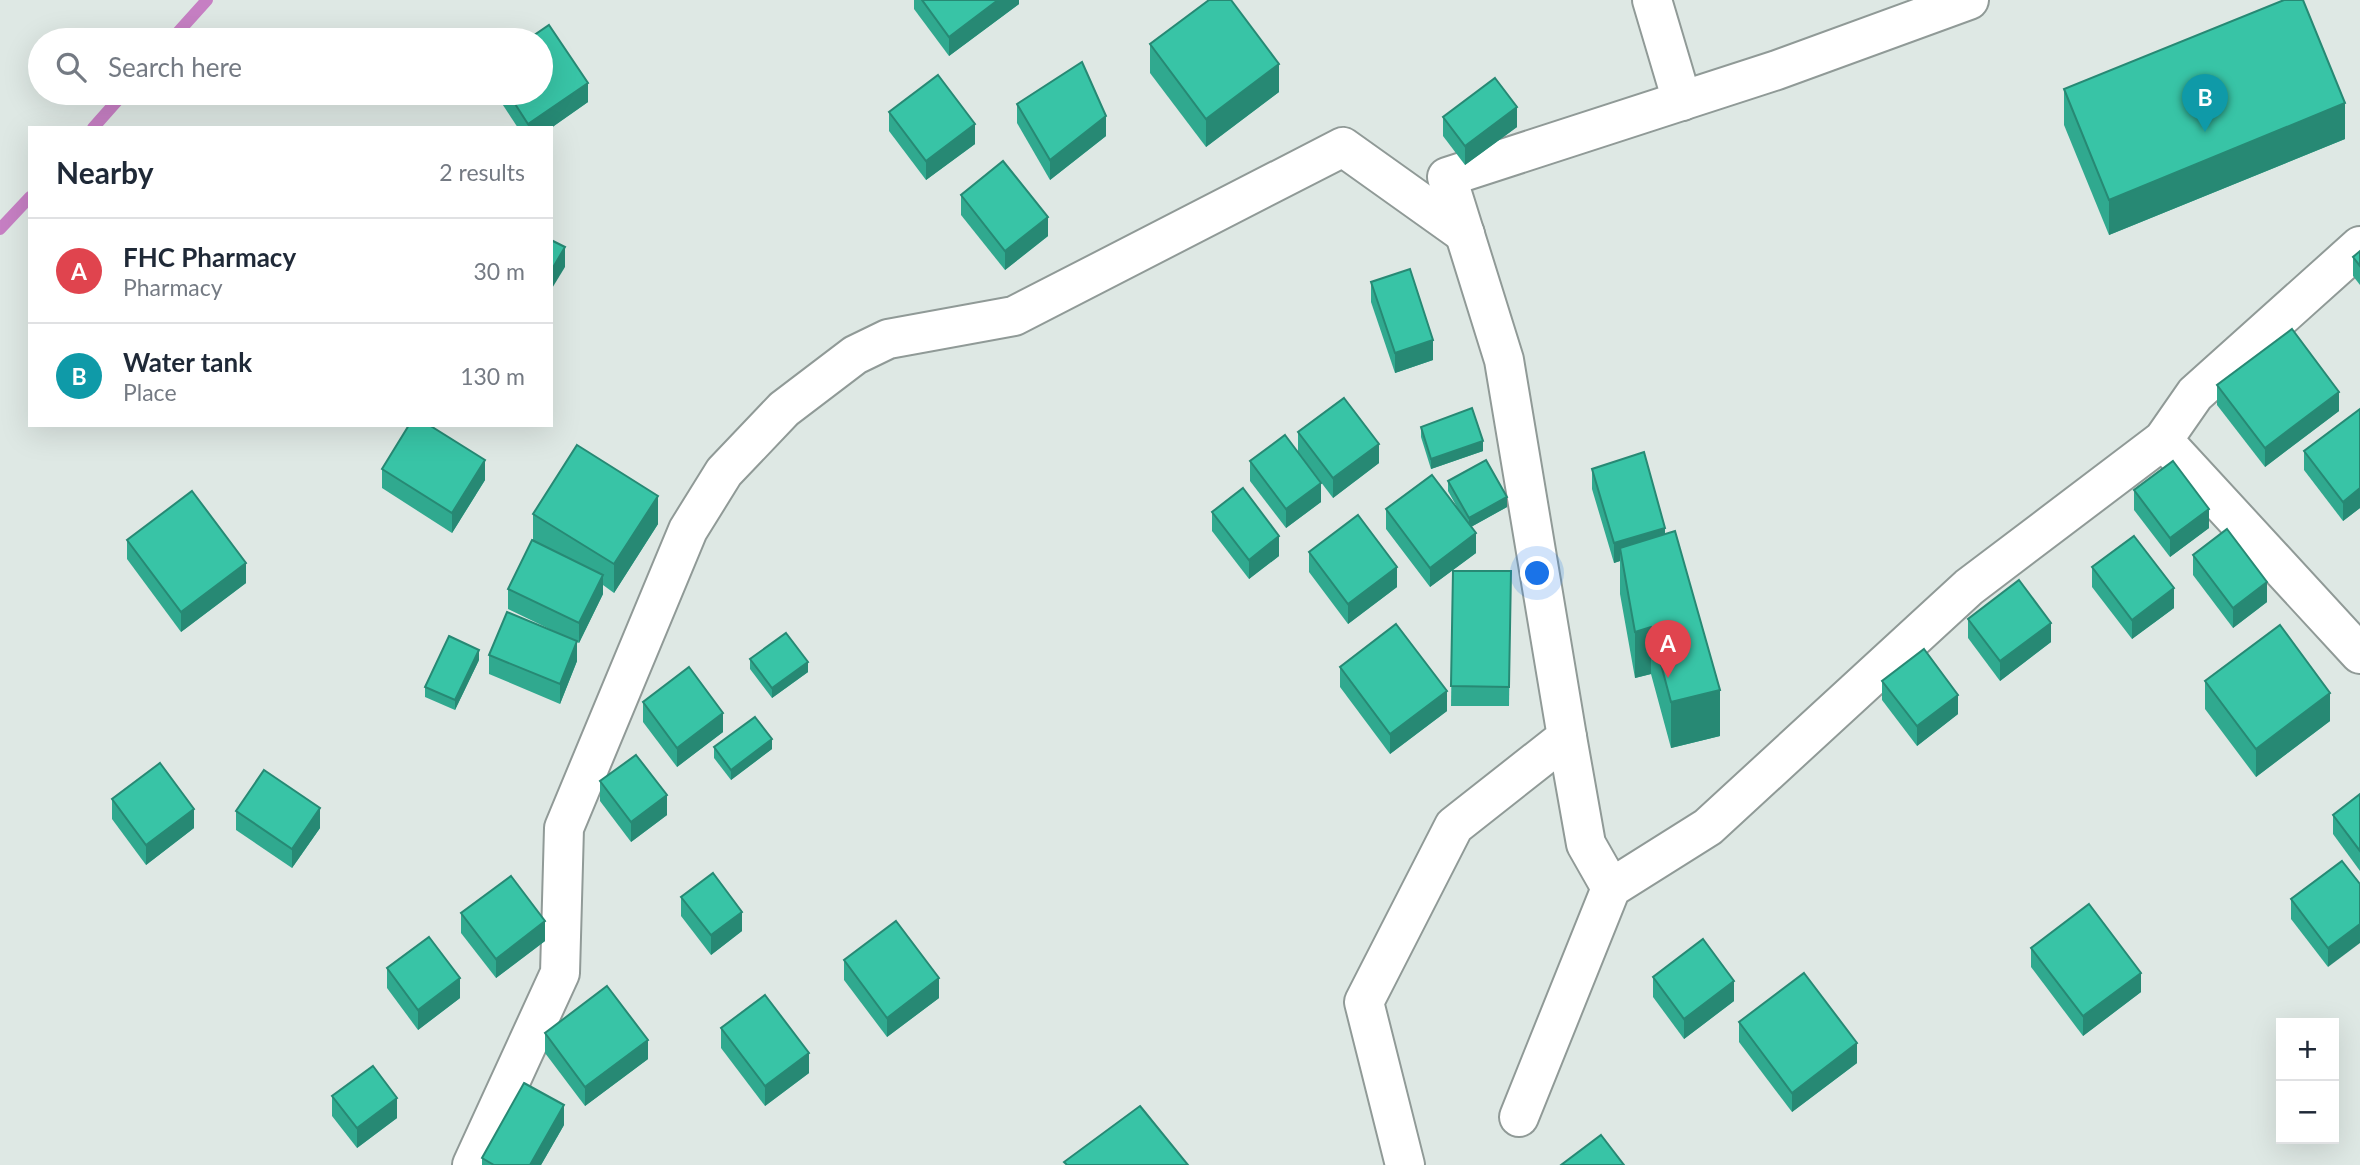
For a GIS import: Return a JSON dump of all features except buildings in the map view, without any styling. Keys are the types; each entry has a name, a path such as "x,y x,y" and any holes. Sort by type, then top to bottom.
{"street":[{"path":"1652,0 1682,101"},
{"path":"1611,888 1586,844 1504,360 1447,177 1777,70 1969,0"},
{"path":"472,1165 561,972 564,828 688,530 724,472 784,409 855,355 877,344 888,339 1014,316 1343,147 1465,234"},
{"path":"1520,1117 1611,888 1708,827 1969,587 2163,440 2195,394 2360,246"},
{"path":"2163,440 2360,654"},
{"path":"1405,1165 1364,1002 1454,826 1567,737"}],"waterway":[{"path":"182,28 207,0"},
{"path":"95,126 113,105"},
{"path":"0,229 28,199"}],"place":[{"name":"Water tank","path":"2205,132"},
{"name":"FHC Pharmacy","path":"1668,678"}]}
